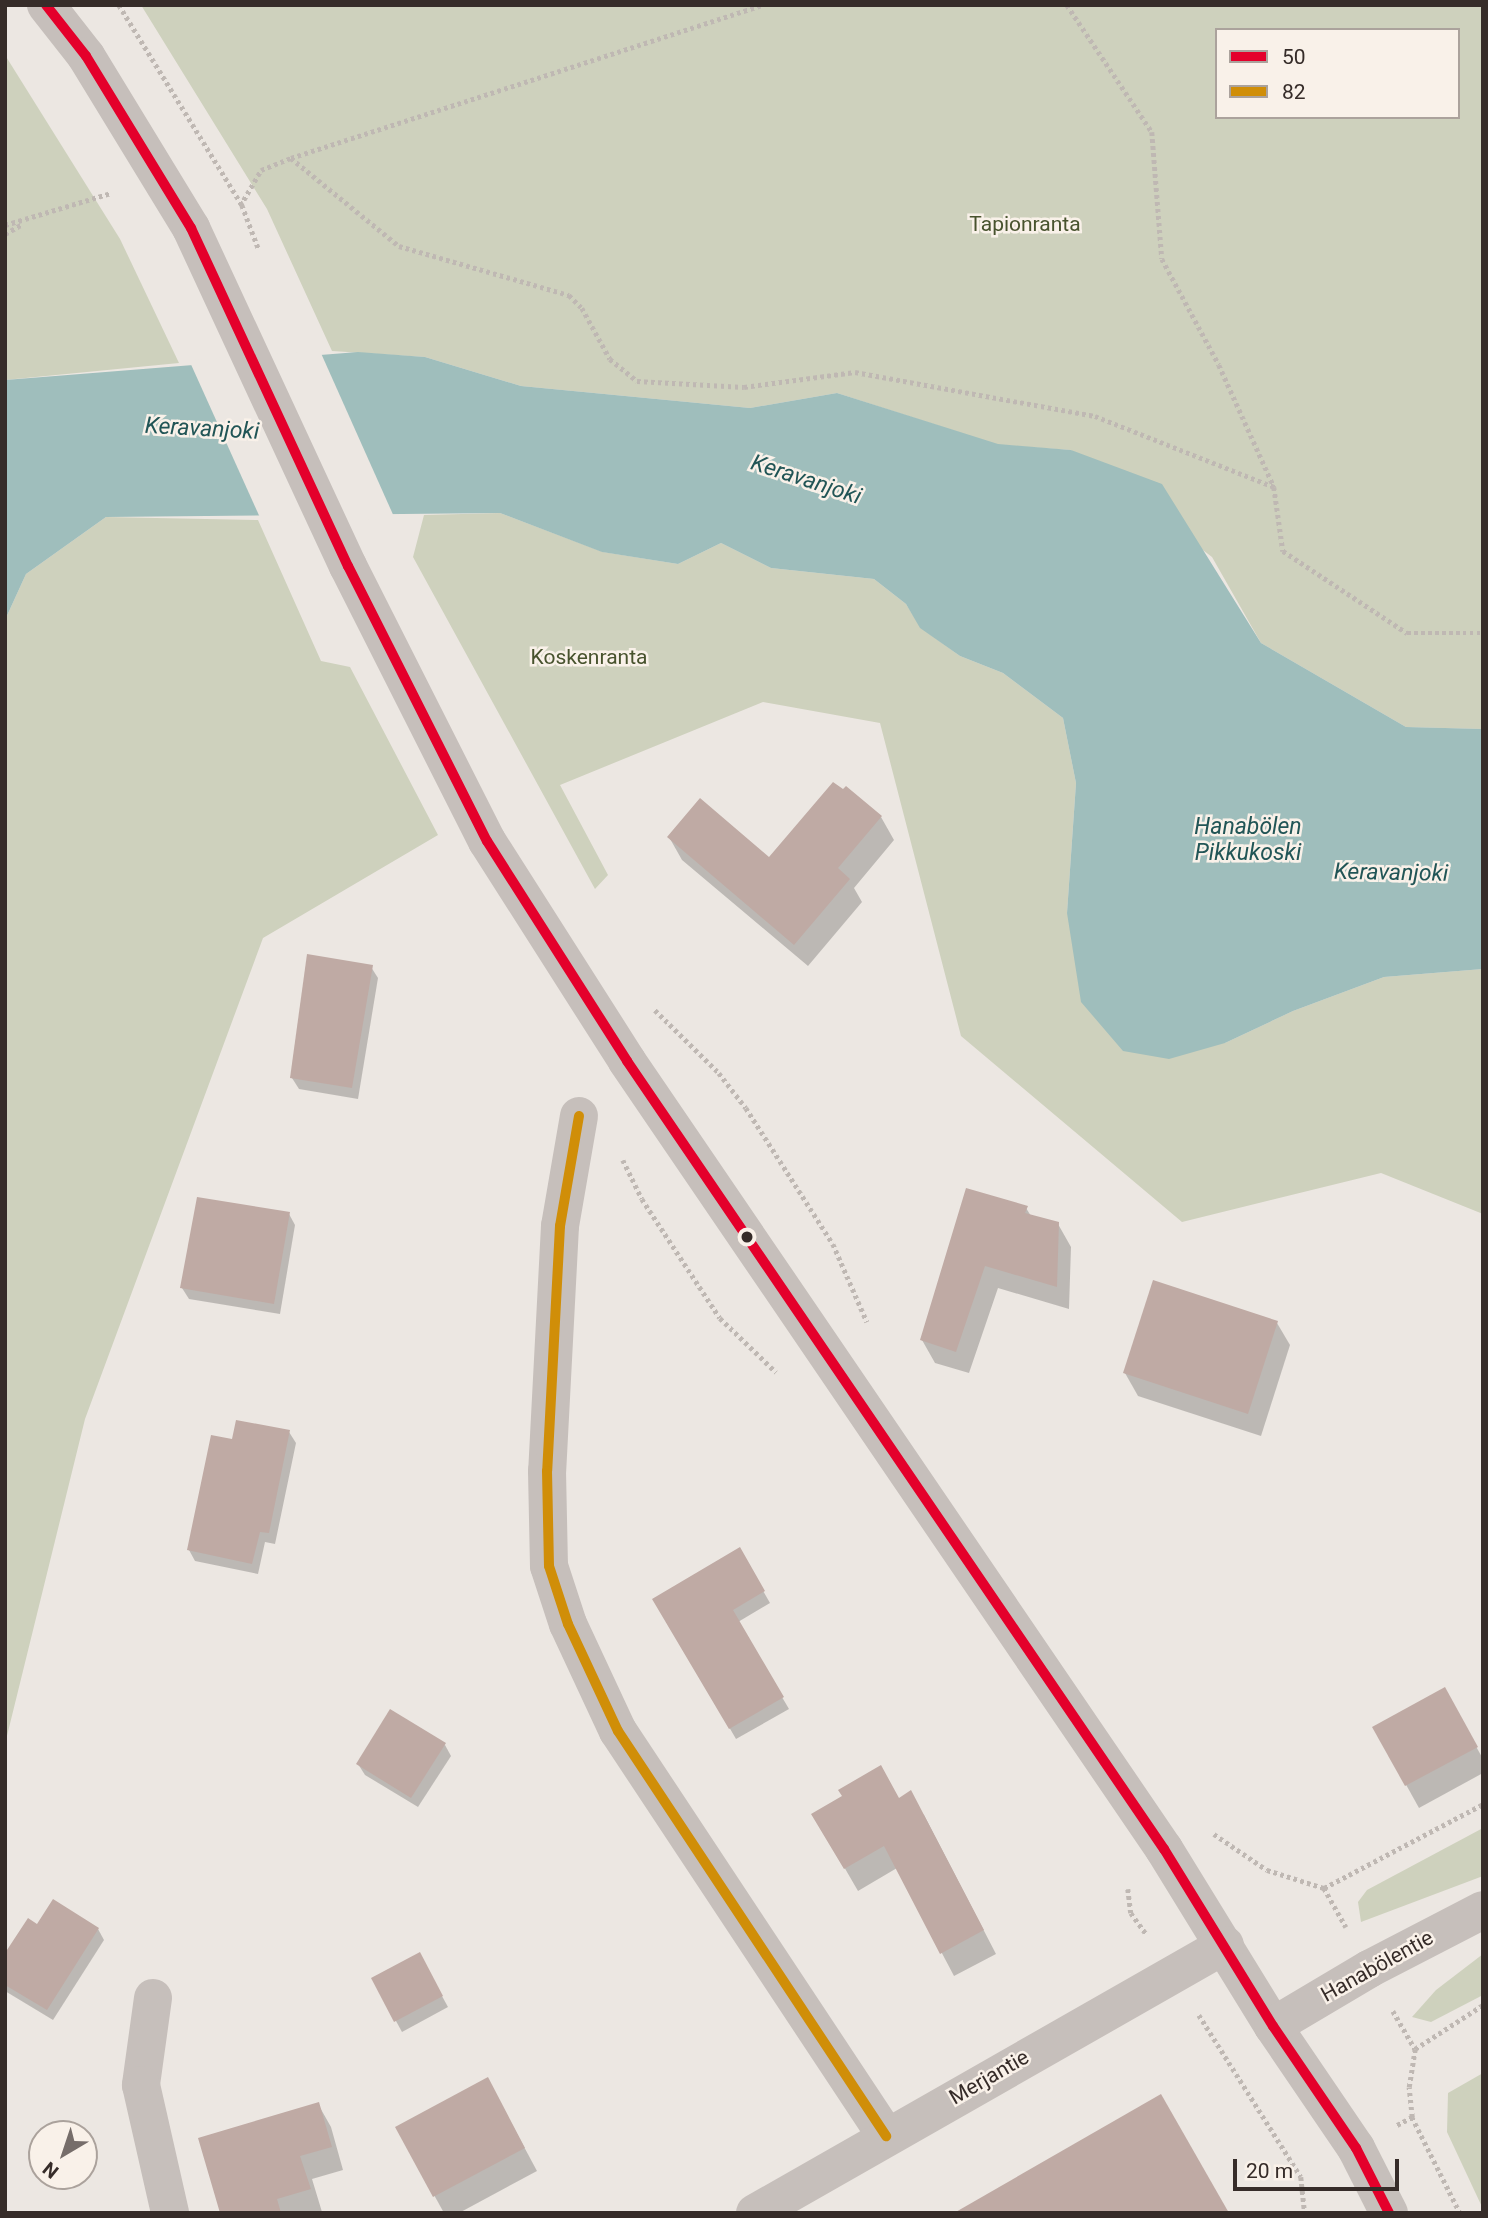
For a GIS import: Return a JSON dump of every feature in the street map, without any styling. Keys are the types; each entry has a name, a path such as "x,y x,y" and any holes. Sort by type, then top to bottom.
{"street":[{"path":"47,5 100,79 191,228 348,566 487,841 635,1072 1164,1849 1273,2026 1356,2148 1389,2213"},
{"path":"579,1116 560,1226 547,1471 549,1566 568,1625 618,1731 886,2136"},
{"name":"Hanabölentie","path":"1273,2026 1369,1969 1483,1910"},
{"name":"Merjantie","path":"755,2213 1225,1945"},
{"path":"152,1998 141,2085 170,2213"}],"path":[{"path":"119,5 242,205 262,260"},
{"path":"242,205 261,170 291,158 762,5"},
{"path":"1067,5 1152,132 1162,259 1219,365 1274,487 1283,551 1407,633 1483,632"},
{"path":"291,158 400,246 569,295 583,308 610,359 637,380 744,387 855,372 1095,416 1274,487"},
{"path":"5,225 26,221 113,192"},
{"path":"5,234 26,221"},
{"path":"650,1005 719,1073 746,1108 833,1244 871,1331"},
{"path":"1164,1849 1202,1826 1267,1870 1324,1888 1483,1804"},
{"path":"1460,2213 1412,2117 1409,2087 1415,2049 1483,2005"},
{"path":"1305,2213 1301,2178 1412,2117"}],"green space":[{"name":"Tapionranta","path":"141,5 1483,5 1483,729 1406,727 1261,643 1212,557 1071,450 998,445 837,393 750,408 521,386 425,357 332,351 267,209"},
{"path":"5,55 120,239 179,363 5,380"},
{"name":"Koskenranta","path":"500,513 603,552 678,564 721,543 771,568 874,579 906,604 921,628 960,656 1003,673 1063,718 1076,783 1067,913 1225,1043 1293,1011 1384,977 1483,969 1483,1214 1381,1173 1182,1222 961,1036 880,723 763,702 560,785 608,875 595,889 413,557 424,515"},
{"path":"106,517 258,520 321,661 350,667 438,835 263,938 85,1419 5,1744 5,620 26,574"},
{"path":"1483,1828 1483,1876 1361,1922 1358,1902 1367,1890"},
{"path":"1483,1954 1483,1995 1431,2022 1412,2017 1436,1990"},
{"path":"1483,2073 1483,2209 1447,2132 1448,2093"}],"water":[{"name":"Hanabölen Pikkukoski","path":"358,352 425,357 521,386 750,408 837,393 998,444 1071,450 1162,484 1261,643 1406,727 1483,729 1483,969 1384,977 1293,1011 1225,1043 1169,1059 1123,1051 1081,1002 1067,913 1076,783 1063,718 1003,673 960,656 920,628 906,604 874,579 771,568 721,543 678,564 602,552 500,513 106,517 26,574 5,620 5,380"}],"pier":[{"path":"320,351 395,519 262,522 189,360"}],"building":[{"path":"833,782 843,789 846,786 882,816 838,868 850,879 794,945 667,837 700,798 769,857"},
{"path":"307,954 373,965 352,1088 290,1078"},
{"path":"966,1188 1028,1206 1025,1213 1059,1222 1057,1287 985,1266 956,1352 920,1340"},
{"path":"197,1197 290,1212 274,1304 180,1288"},
{"path":"1153,1280 1278,1321 1248,1414 1123,1373"},
{"path":"236,1420 290,1430 269,1533 260,1532 252,1564 187,1550 211,1435 232,1439"},
{"path":"740,1547 765,1591 733,1610 784,1697 729,1729 652,1599"},
{"path":"1445,1687 1478,1747 1405,1786 1372,1727"},
{"path":"390,1709 446,1743 411,1798 356,1764"},
{"path":"881,1765 899,1798 911,1790 984,1930 940,1954 884,1846 844,1869 811,1814 842,1796 838,1790"},
{"path":"53,1899 99,1928 47,2010 5,1985 5,1953 28,1918 37,1924"},
{"path":"420,1952 443,1996 394,2022 371,1978"},
{"path":"488,2077 525,2148 433,2197 395,2127"},
{"path":"1161,2094 1229,2213 954,2213"},
{"path":"319,2102 332,2147 300,2156 311,2189 277,2199 281,2213 220,2213 198,2138"}],"transit line":[{"name":"50","path":"46,5 86,56 191,228 348,566 487,841 627,1061 1164,1849 1273,2026 1356,2148 1389,2213"},
{"name":"82","path":"579,1116 560,1226 547,1471 549,1566 568,1624 618,1731 886,2136"}],"water label":[{"name":"Keravanjoki","path":"202,429"},
{"name":"Keravanjoki","path":"806,480"},
{"name":"Keravanjoki","path":"1391,873"}]}
